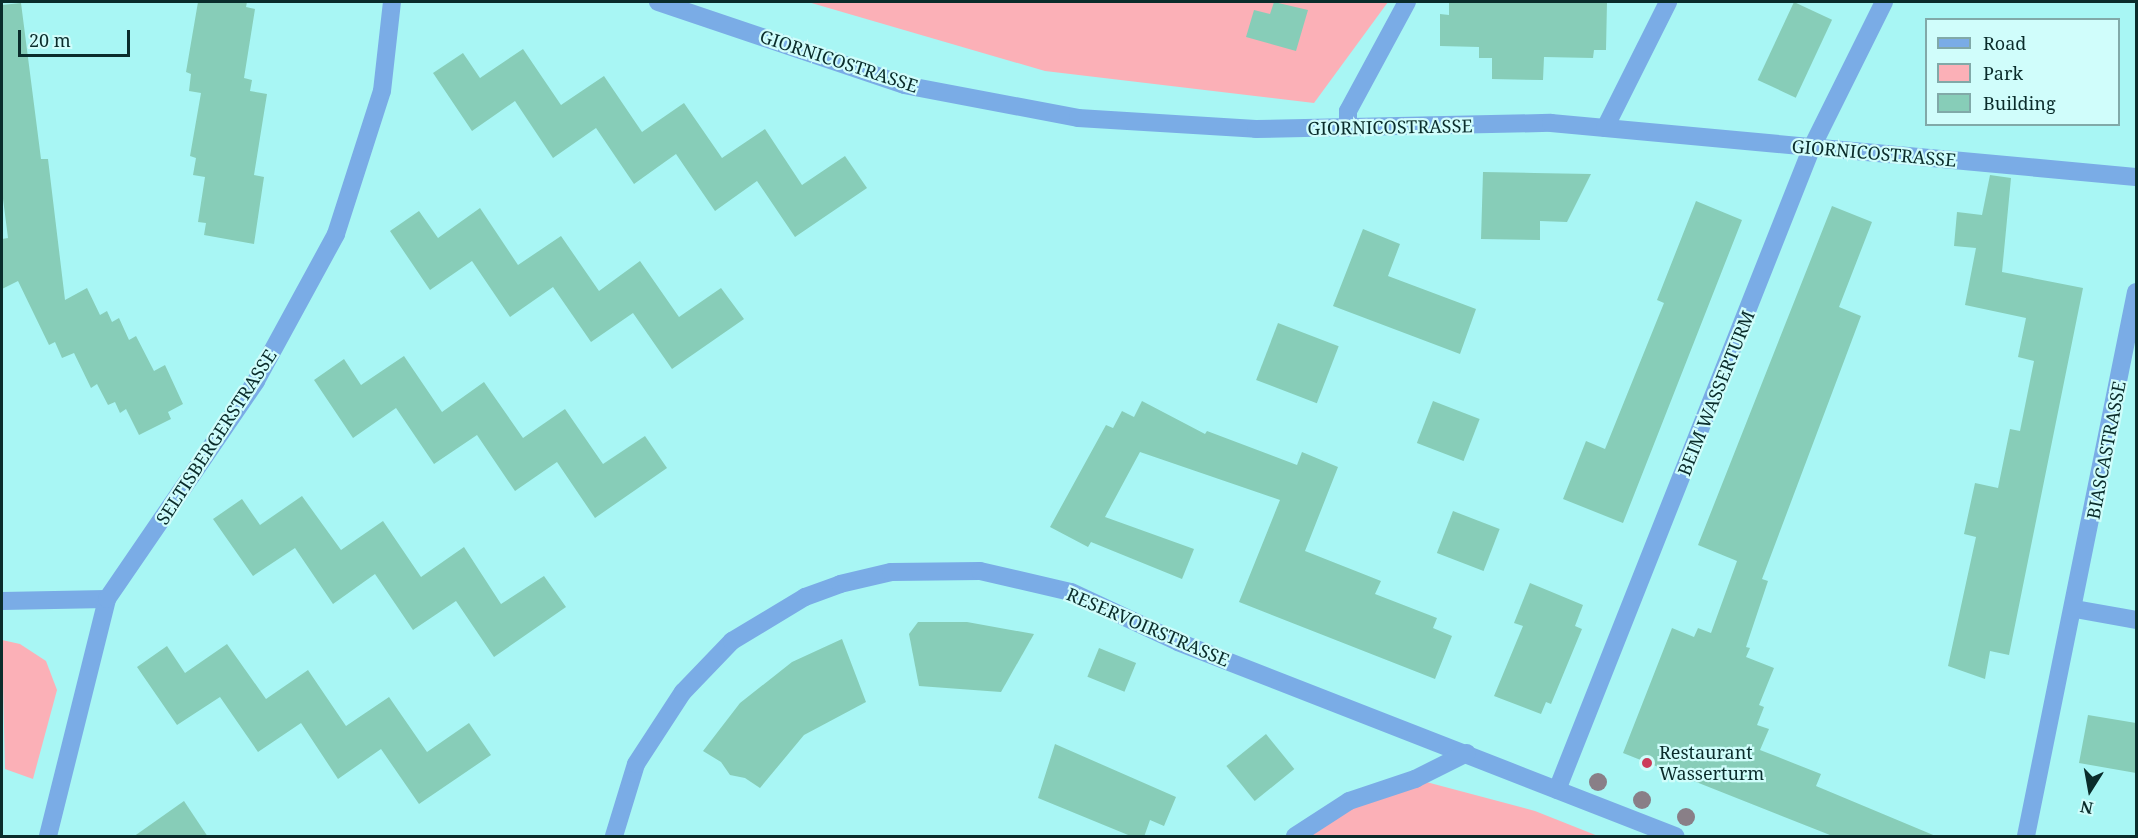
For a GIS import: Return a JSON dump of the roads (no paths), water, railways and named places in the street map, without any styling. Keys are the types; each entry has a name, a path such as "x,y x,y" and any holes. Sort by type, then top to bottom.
{"street":[{"name":"SELTISBERGERSTRASSE","path":"48,837 107,598 256,381 336,234 382,91 392,2"},
{"name":"GIORNICOSTRASSE","path":"658,2 904,85 1078,118 1256,129 1551,123 2136,177"},
{"path":"1348,128 1348,111 1407,2"},
{"path":"1605,128 1668,2"},
{"name":"BEIM WASSERTURM","path":"1557,790 1812,147 1884,2"},
{"name":"BIASCASTRASSE","path":"2026,837 2075,609 2136,292"},
{"name":"RESERVOIRSTRASSE","path":"614,837 636,764 683,692 732,641 805,597 891,572 980,572 1071,592 1178,642 1467,753 1675,837"},
{"path":"2,601 107,598"},
{"path":"2075,609 2136,620"},
{"path":"1295,837 1349,801 1415,779 1467,753"}],"place":[{"name":"Restaurant Wasserturm","path":"1647,763"}]}
